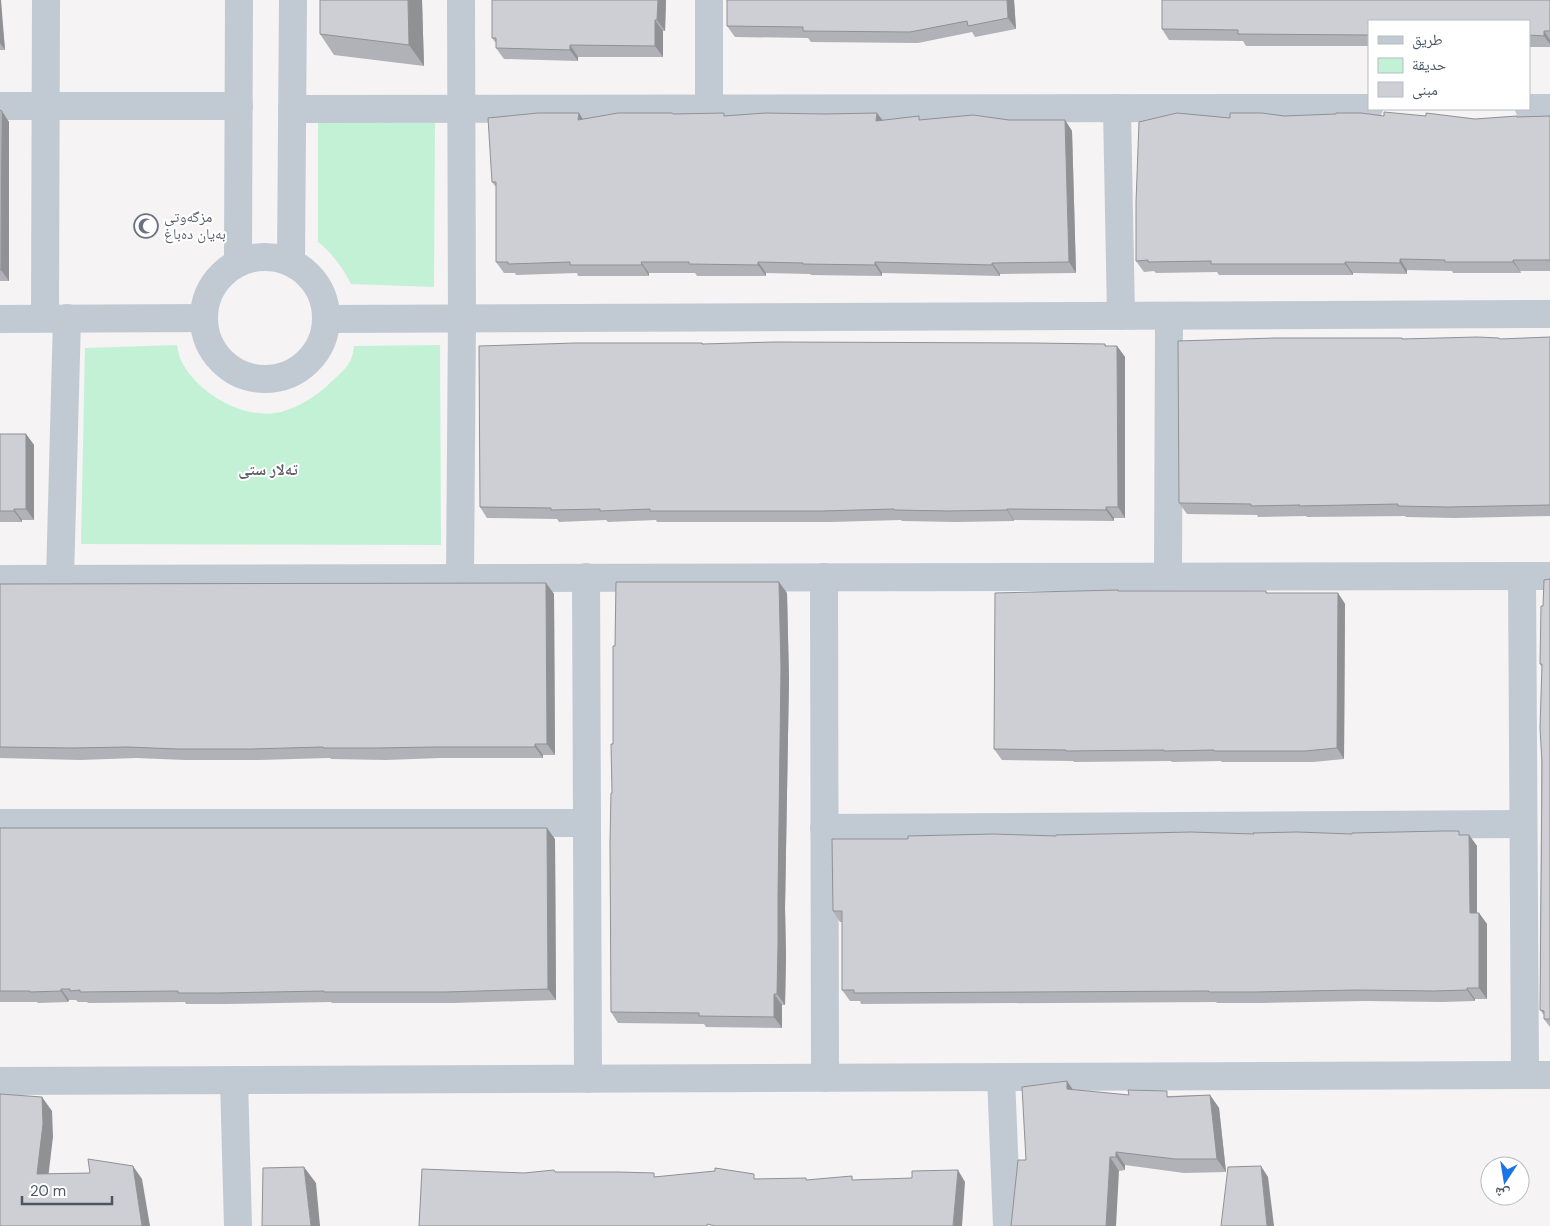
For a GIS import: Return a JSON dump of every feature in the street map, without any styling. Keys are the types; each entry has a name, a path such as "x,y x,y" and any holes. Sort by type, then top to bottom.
{"street":[{"path":"46,0 46,106 56,318 60,579"},
{"path":"238,263 239,0"},
{"path":"291,262 292,0"},
{"path":"460,0 462,319 460,578"},
{"path":"708,0 709,109"},
{"path":"0,106 239,106"},
{"path":"1117,108 1121,316"},
{"path":"292,109 1368,108"},
{"path":"1530,108 1550,108"},
{"path":"272,256 291,262 308,273 320,289 327,308 326,328 320,347 308,363 291,374 272,379 252,378 233,370 217,356 207,338 203,318 207,298 217,279 232,265 252,257 272,256"},
{"path":"327,319 1550,314"},
{"path":"1168,576 1169,316"},
{"path":"0,319 203,318"},
{"path":"0,1081 1537,1075 1524,824 1522,576"},
{"path":"0,579 1550,576"},
{"path":"586,577 588,1079"},
{"path":"824,577 825,1078"},
{"path":"0,823 587,823"},
{"path":"824,828 1524,824"},
{"path":"1001,1077 1007,1226"},
{"path":"234,1080 238,1226"}],"green space":[{"path":"435,122 434,287 351,284 345,272 318,242 318,123"},
{"path":"177,345 180,358 188,372 210,393 223,402 237,408 267,414 281,412 294,407 307,401 319,392 346,367 353,353 354,346 440,345 441,545 81,544 85,348"}],"building":[{"path":"320,0 408,0 409,45 320,34"},
{"path":"492,0 658,0 657,20 655,20 655,46 570,45 570,50 496,48 496,38 492,38"},
{"path":"727,0 1007,0 1008,18 968,26 967,21 910,32 803,31 803,27 727,26"},
{"path":"1162,0 1550,0 1550,31 1544,31 1544,36 1530,35 1530,20 1368,20 1368,35 1238,34 1238,30 1162,29"},
{"path":"0,110 2,111 1,270 0,270"},
{"path":"1384,112 1426,116 1426,113 1475,119 1550,116 1550,260 1445,262 1445,260 1400,259 1400,263 1345,262 1345,264 1211,264 1211,261 1136,261 1139,122 1177,113 1230,118 1230,113 1262,113 1284,116 1361,113 1384,116"},
{"path":"538,113 579,113 578,120 618,113 724,113 724,116 765,113 877,113 876,121 919,116 919,120 973,115 1009,120 1065,120 1069,262 992,263 992,265 875,262 875,265 758,262 758,265 641,262 642,265 570,265 570,262 508,264 508,262 496,262 496,182 492,182 488,118"},
{"path":"1477,337 1500,339 1550,337 1550,505 1447,507 1398,506 1398,504 1251,506 1251,504 1179,503 1178,341 1275,338 1402,339"},
{"path":"775,342 1033,343 1105,344 1105,346 1117,346 1118,507 1106,507 1106,510 650,511 650,509 600,511 600,509 551,510 551,508 480,507 479,346 575,343 702,344"},
{"path":"0,434 26,434 26,509 0,511"},
{"path":"1550,579 1550,1019 1544,1019 1544,1011 1540,1010 1542,763 1540,728 1542,664 1540,664 1541,606 1543,606 1544,580"},
{"path":"616,582 779,582 781,668 778,945 777,994 774,994 774,1017 699,1016 699,1013 611,1012 611,744 613,744 613,646 615,646"},
{"path":"546,583 547,744 535,744 535,747 251,749 0,747 0,584"},
{"path":"1118,590 1338,593 1337,748 1305,751 1066,751 994,749 995,593"},
{"path":"0,828 547,828 548,989 445,992 324,991 218,993 178,993 178,991 80,992 80,990 70,991 70,989 30,992 0,991"},
{"path":"1459,831 1459,835 1469,835 1470,913 1479,913 1479,988 1434,991 1254,992 854,993 854,990 842,990 842,911 833,911 832,839 908,839 908,836 993,834 1056,836 1191,832 1352,834"},
{"path":"1067,1081 1067,1089 1129,1095 1128,1090 1167,1091 1167,1097 1210,1095 1217,1159 1175,1159 1116,1152 1116,1157 1110,1157 1106,1226 1011,1226 1018,1160 1026,1160 1022,1087"},
{"path":"0,1094 42,1097 43,1124 37,1174 90,1173 88,1159 133,1166 142,1226 0,1226"},
{"path":"1261,1166 1267,1226 1221,1226 1228,1167"},
{"path":"304,1167 311,1226 262,1226 263,1168"},
{"path":"715,1168 754,1174 754,1179 806,1178 806,1180 852,1176 852,1180 912,1178 912,1171 958,1170 953,1226 715,1226 707,1224 707,1226 419,1226 422,1169 524,1173 554,1170 555,1172 654,1173 654,1177 715,1171"}],"place":[{"name":"مزگەوتی بەیان دەباغ","path":"146,226"}],"district":[{"name":"ته‌لار ستی","path":"268,469"}]}
